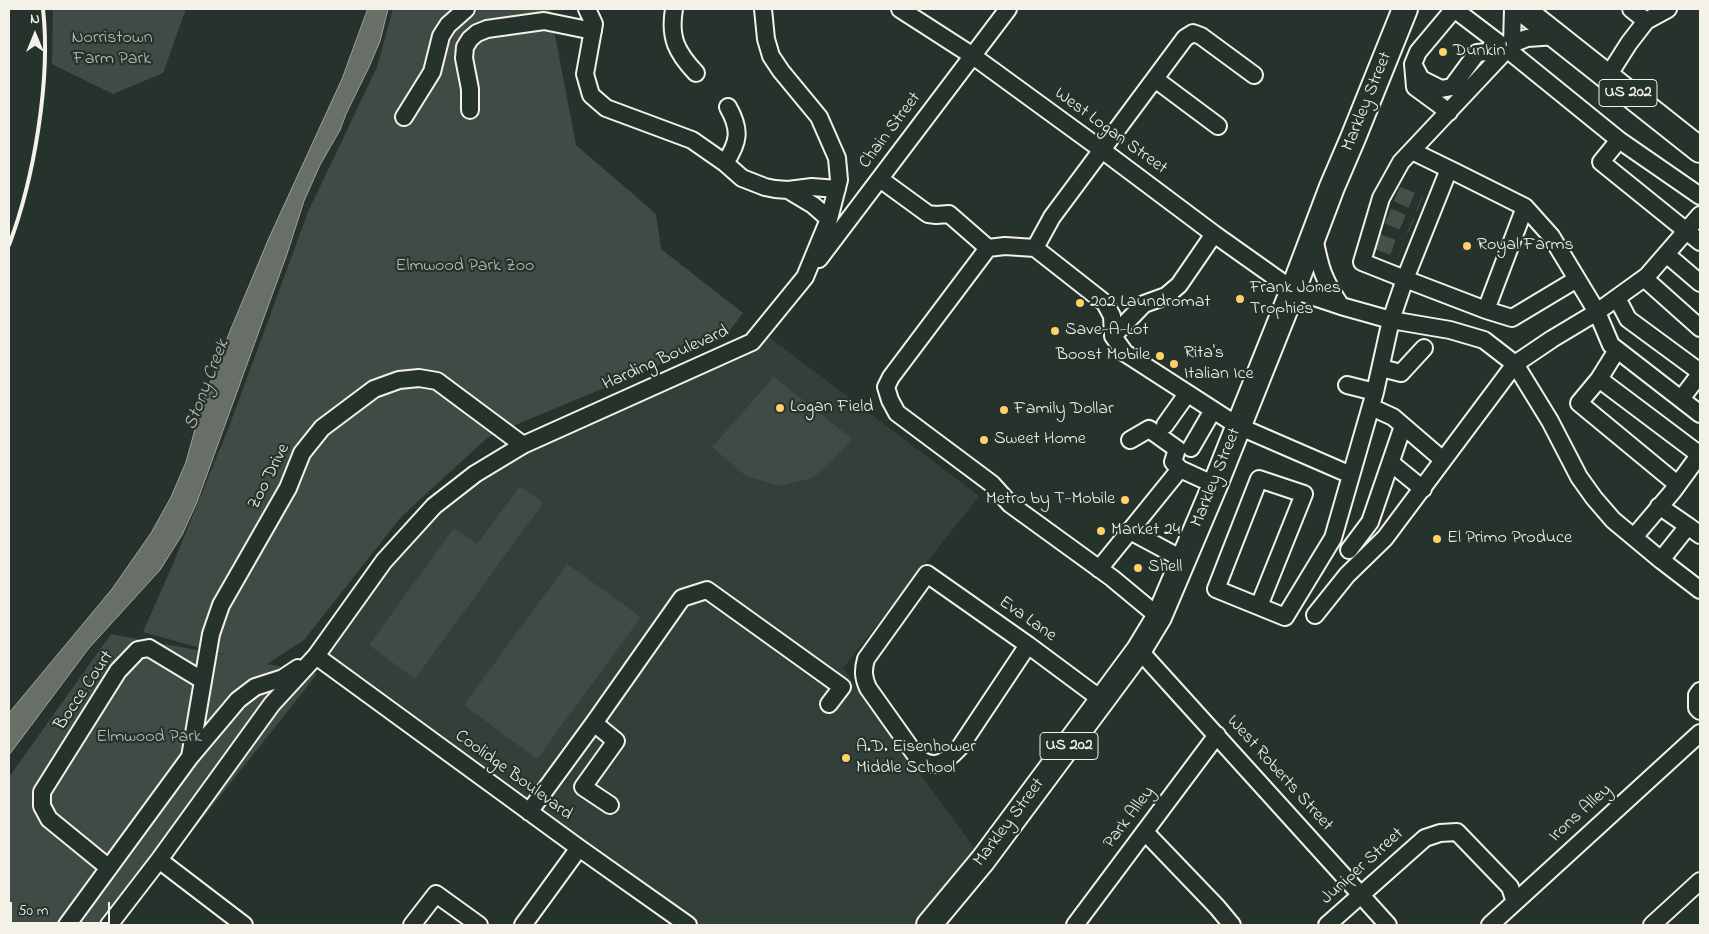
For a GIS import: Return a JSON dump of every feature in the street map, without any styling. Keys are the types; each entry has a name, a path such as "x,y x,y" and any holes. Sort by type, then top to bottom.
{"highway":[{"name":"Markley Street","path":"933,923 983,860 1139,650 1159,617 1215,485 1314,237 1332,187 1405,9"},
{"name":"US 202","path":"1525,10 1700,150"}],"street":[{"path":"404,117 432,72 441,36 448,25 466,9"},
{"path":"587,9 594,24 585,74 591,95 606,108 692,140 725,163 742,178 765,187 788,190 812,187 837,189"},
{"path":"674,9 673,34 676,48 696,73"},
{"name":"Harding Boulevard","path":"109,925 159,860 272,704 316,656 384,561 434,506 475,474 523,445 752,342 805,277 829,219 837,189 837,158 819,117 771,56 766,39 763,9"},
{"name":"West Logan Street","path":"900,9 973,56 1293,290 1391,320 1450,330 1484,340 1515,364"},
{"name":"Chain Street","path":"805,277 1008,9"},
{"path":"1449,112 1415,87 1413,64 1418,52 1454,9 1510,47 1619,140 1700,196"},
{"path":"1630,9 1646,21"},
{"path":"1608,76 1646,21 1668,9"},
{"path":"1525,10 1510,47 1401,162 1392,191 1381,198 1383,214 1374,240 1362,262 1486,310 1512,318 1577,279"},
{"path":"470,110 470,89 464,58 465,47 477,33 487,29 544,20 593,31"},
{"path":"1035,248 1052,217 1185,38 1193,32 1201,36 1254,76"},
{"path":"1413,64 1421,78 1441,89 1452,86 1478,53 1510,47 1527,38 1557,36"},
{"path":"1155,80 1218,126"},
{"path":"725,163 732,152 738,131 728,107"},
{"path":"1619,140 1601,162 1700,242"},
{"path":"1412,151 1525,207 1551,236 1597,312 1611,345 1700,414"},
{"path":"1259,606 1304,494 1259,479 1216,589 1259,606 1285,616 1333,538 1373,399 1391,320 1405,279 1408,252 1426,206 1449,169"},
{"path":"880,179 928,214 949,214 988,248"},
{"path":"788,190 813,205 829,219"},
{"path":"1486,310 1525,207"},
{"path":"1315,615 1347,575 1385,538 1515,364 1597,312 1644,278 1700,215"},
{"path":"1113,336 1144,304 1166,296 1179,285 1214,234"},
{"path":"1314,237 1320,268 1327,284 1341,306"},
{"path":"1159,617 1099,569 1010,504 992,484 897,413 890,400 886,387 891,377 988,248 1005,246 1035,248 1105,303 1112,316 1113,336 1125,353 1238,426 1351,475"},
{"path":"1666,254 1700,283"},
{"path":"1644,278 1700,328"},
{"path":"1617,298 1628,319 1700,373 1681,399"},
{"path":"1381,368 1401,374 1424,348"},
{"path":"1617,350 1599,379 1579,403 1677,484"},
{"path":"1515,364 1550,421 1579,477 1613,520 1700,590"},
{"name":"Zoo Drive","path":"202,680 211,634 221,605 288,488 302,453 322,428 352,405 374,389 399,380 409,378 437,381 523,445"},
{"path":"1599,379 1700,454 1673,491 1634,537"},
{"path":"1347,384 1373,399 1443,460"},
{"path":"1165,425 1187,394"},
{"path":"1191,448 1213,410"},
{"path":"1349,550 1370,522 1403,426"},
{"path":"1130,440 1149,429 1177,449 1173,462 1180,469 1215,485"},
{"path":"1391,463 1423,489"},
{"path":"1099,569 1180,469"},
{"path":"1659,506 1694,530 1661,560"},
{"path":"1374,510 1396,524"},
{"path":"1130,531 1184,560"},
{"path":"1333,538 1363,560"},
{"name":"Eva Lane","path":"1028,645 960,747 951,757 933,765 925,763 917,757 868,688 863,678 863,668 866,659 926,574 1028,645 1102,700"},
{"path":"529,812 682,598 707,590 842,687 829,704"},
{"name":"Bocce Court","path":"109,868 49,819 42,806 42,792 118,672 138,650 149,648 202,680"},
{"name":"West Roberts Street","path":"1139,650 1388,925"},
{"name":"Harding Boulevard","path":"67,925 190,757 238,700 255,687 283,678 316,656"},
{"name":"Coolidge Boulevard","path":"316,656 529,812 688,925"},
{"path":"190,757 202,680"},
{"path":"1700,691 1697,695 1697,708 1700,711"},
{"path":"583,787 616,741 594,723"},
{"name":"Irons Alley","path":"1490,925 1700,733"},
{"name":"Park Alley","path":"1076,925 1217,735"},
{"path":"560,770 610,805"},
{"path":"1145,832 1232,925"},
{"name":"Juniper Street","path":"1327,925 1425,838 1440,833 1457,832 1510,887 1515,902"},
{"path":"522,925 579,848"},
{"path":"159,860 244,925"},
{"path":"1652,925 1700,881"},
{"path":"412,925 436,894 479,925"}],"shaded area":[{"path":"368,9 388,9 380,41 340,130 320,165 304,201 287,254 197,502 182,535 160,570 89,648 9,755 9,713 112,589 151,533 171,497 186,462 202,404 230,331 269,238 342,79"},
{"path":"761,331 979,496 843,668 983,860 934,925 688,925 316,656 384,561 475,474"}],"green space":[{"name":"Norristown Farm Park","path":"53,9 186,9 163,73 113,94 52,64"},
{"name":"Elmwood Park Zoo","path":"393,9 550,9 576,145 656,214 661,249 743,313 724,338 487,438 401,517 304,640 267,664 317,674 118,925 9,925 9,777 111,634 229,656 143,632 229,427 308,212 377,67"},
{"name":"Logan Field","path":"774,377 852,439 833,460 812,478 780,486 746,476 712,447"},
{"path":"520,486 543,503 415,679 369,645 454,528 477,544"},
{"path":"567,564 641,617 537,759 464,705"}],"tunnel":[{"path":"1397,194 1420,204"},
{"path":"1388,216 1411,226"},
{"path":"1378,242 1401,250"}],"railway":[{"path":"9,245 26,190 38,128 45,66 43,9"}],"place":[{"name":"Dunkin'","path":"1443,52"},
{"name":"Royal Farms","path":"1467,246"},
{"name":"Frank Jones Trophies","path":"1240,299"},
{"name":"202 Laundromat","path":"1080,303"},
{"name":"Save-A-Lot","path":"1055,331"},
{"name":"Boost Mobile","path":"1160,356"},
{"name":"Rita's Italian Ice","path":"1174,364"},
{"name":"Logan Field","path":"780,408"},
{"name":"Family Dollar","path":"1004,410"},
{"name":"Sweet Home","path":"984,440"},
{"name":"Metro by T-Mobile","path":"1125,500"},
{"name":"Market 24","path":"1101,531"},
{"name":"El Primo Produce","path":"1437,539"},
{"name":"Shell","path":"1138,568"},
{"name":"A.D. Eisenhower Middle School","path":"846,758"}],"water label":[{"name":"Stony Creek","path":"208,385"}],"park label":[{"name":"Elmwood Park","path":"149,738"}]}
